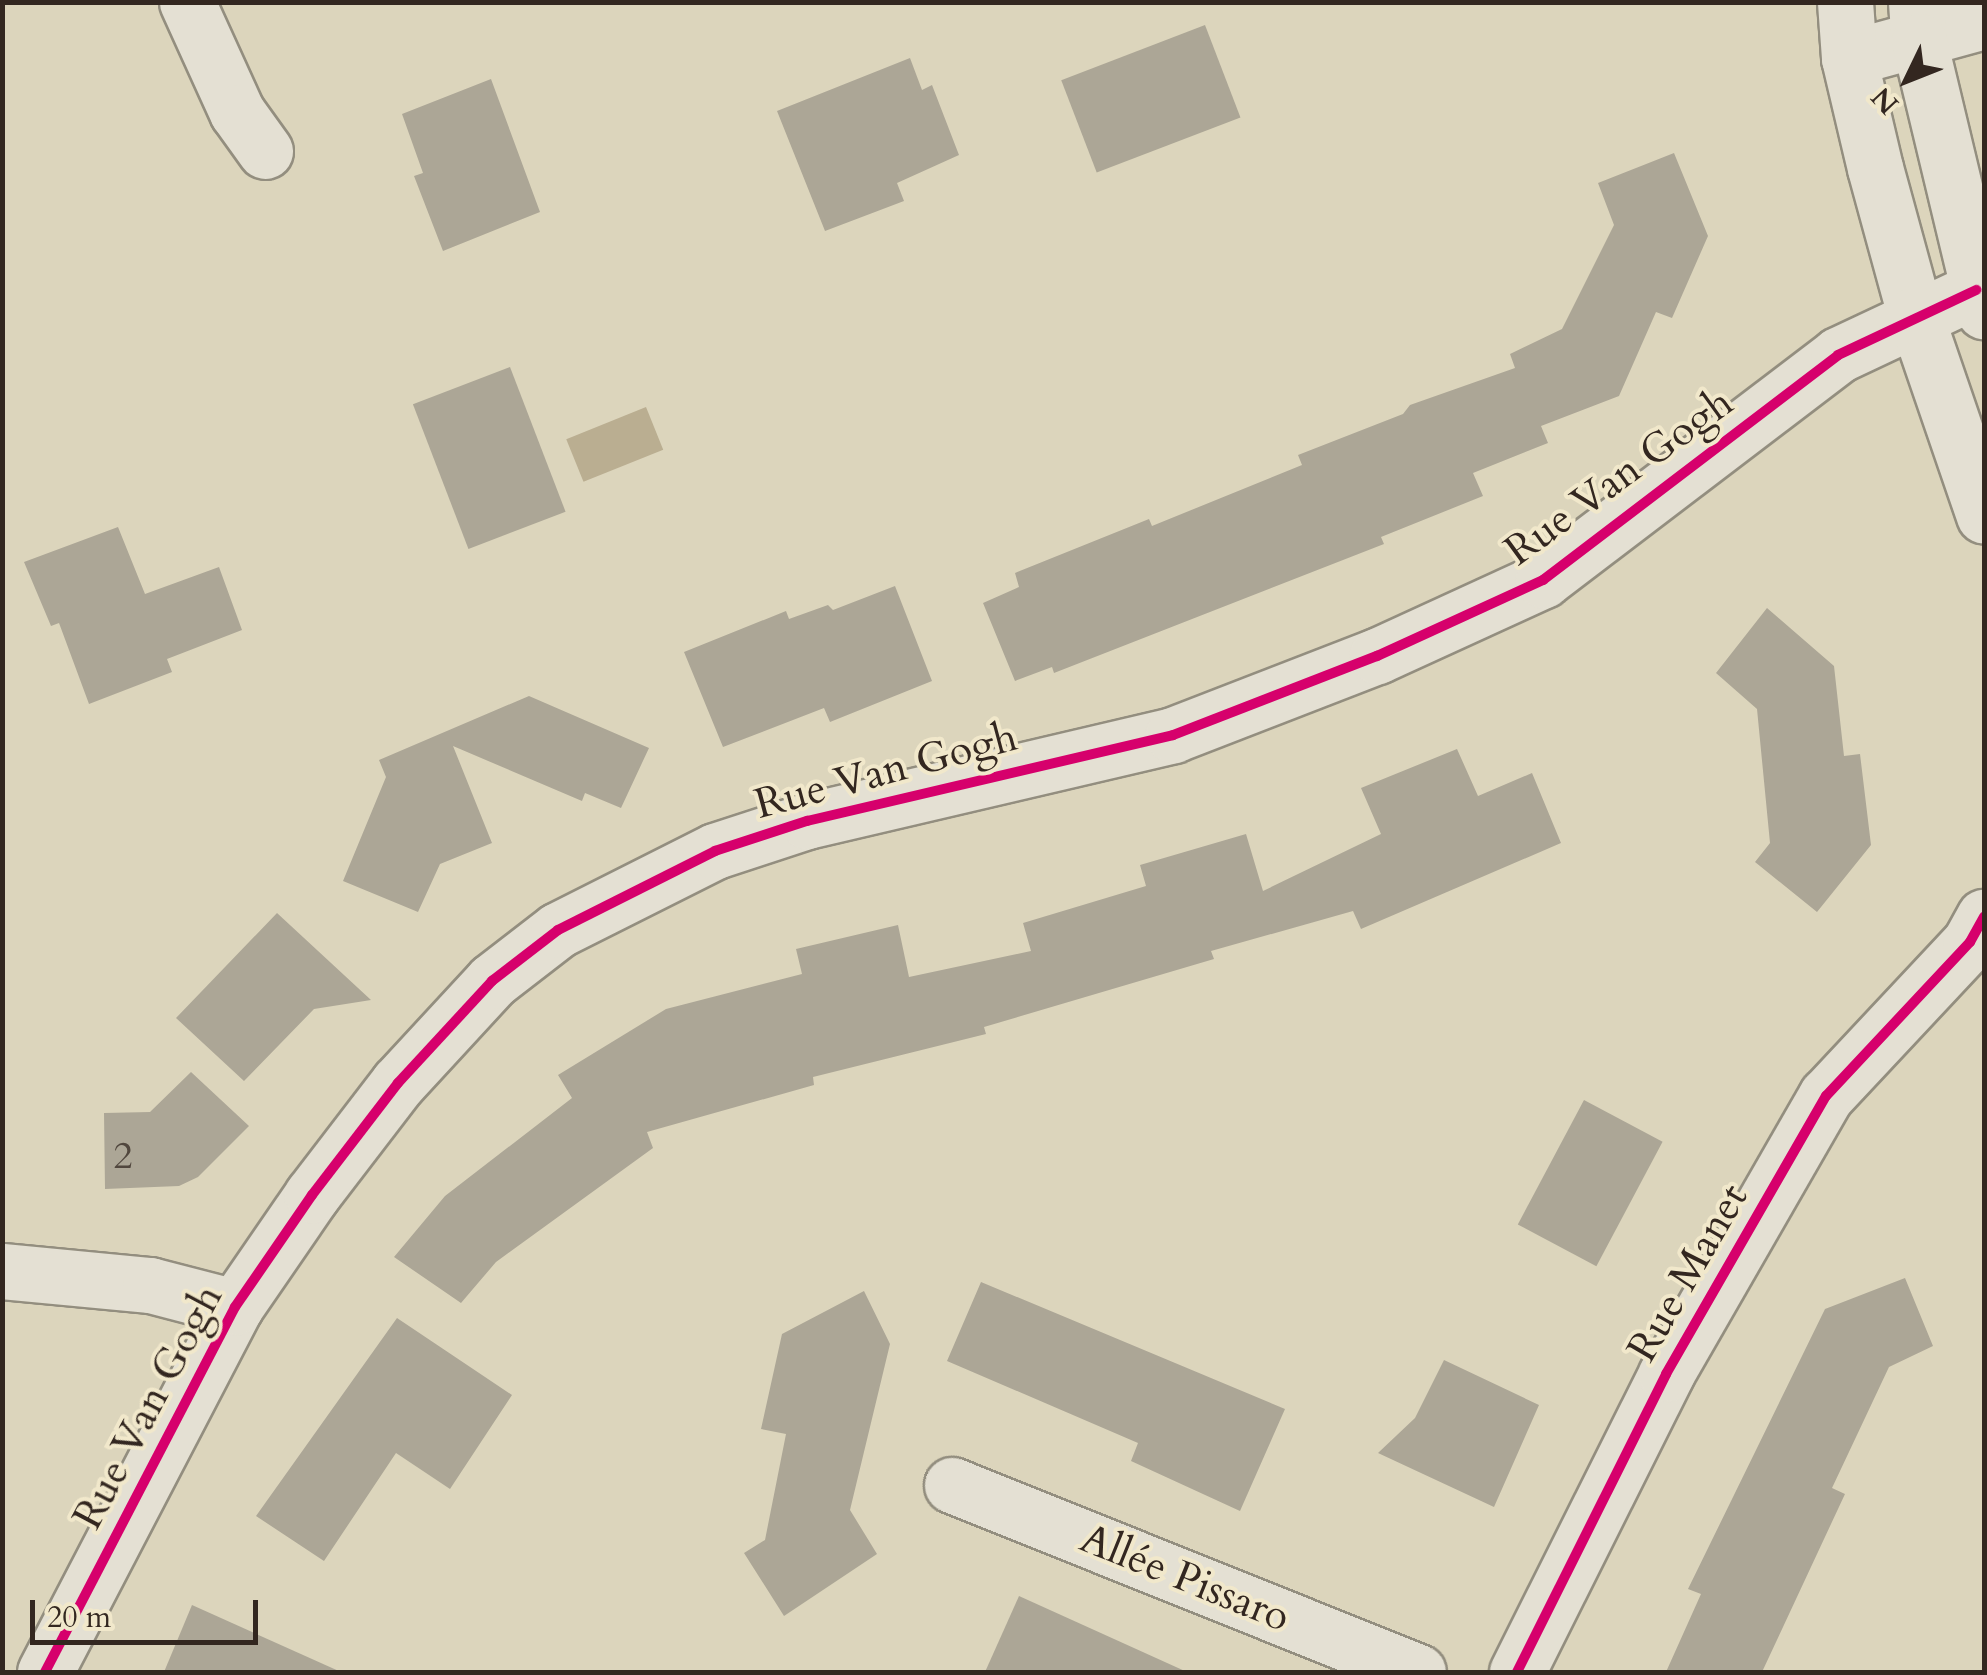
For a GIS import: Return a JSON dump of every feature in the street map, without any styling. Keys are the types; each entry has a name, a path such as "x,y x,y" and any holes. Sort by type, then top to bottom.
{"street":[{"path":"187,2 237,112 265,152"},
{"path":"1845,2 1849,58 1915,314 1984,516"},
{"path":"1849,58 1918,22 1984,21"},
{"path":"1918,22 1980,300"},
{"name":"Rue Van Gogh","path":"45,1672 235,1308 398,1083 492,981 558,930 715,851 806,821 1173,735 1444,626 1542,580 1838,355 1915,314 1980,300"},
{"name":"Rue Manet","path":"1517,1672 1666,1374 1826,1096 1980,933"},
{"path":"2,1271 150,1285 235,1308"},
{"name":"Allée Pissaro","path":"952,1484 1418,1672"}],"shaded area":[{"path":"646,407 663,450 583,482 566,439"}],"building":[{"path":"1205,25 1240,117 1097,173 1061,80"},
{"path":"910,58 922,90 932,85 959,155 897,183 904,201 825,231 777,111"},
{"path":"491,79 540,212 443,251 414,176 423,173 402,114"},
{"path":"1674,153 1708,236 1672,318 1656,312 1619,396 1541,426 1548,443 1473,473 1483,496 1381,537 1384,544 1054,673 1052,667 1015,681 983,603 1019,587 1015,573 1149,519 1152,526 1302,465 1298,455 1403,414 1410,405 1515,368 1510,354 1562,329 1614,225 1598,183"},
{"path":"510,367 566,512 468,549 413,404"},
{"path":"118,527 145,594 219,567 242,630 167,659 172,672 89,704 59,623 51,626 24,562"},
{"path":"895,586 932,681 830,722 824,708 723,747 684,652 786,611 789,619 828,605 833,610"},
{"path":"1767,608 1834,666 1844,756 1860,754 1871,845 1817,912 1755,862 1770,843 1757,709 1716,673"},
{"path":"529,696 649,748 621,808 585,793 582,801 453,746 492,843 440,864 418,912 343,881 386,777 379,760"},
{"path":"1457,749 1478,796 1532,773 1561,843 1361,929 1353,911 1211,951 1214,959 984,1027 986,1034 813,1077 814,1085 647,1132 653,1148 496,1262 461,1303 394,1257 445,1196 572,1098 558,1075 666,1009 802,974 796,949 898,925 909,977 1031,951 1023,923 1146,886 1140,865 1246,834 1263,891 1381,834 1361,788"},
{"path":"277,913 371,1000 314,1009 244,1081 176,1018"},
{"path":"191,1072 249,1126 198,1177 179,1186 105,1189 104,1113 150,1112"},
{"path":"1584,1100 1663,1142 1596,1266 1518,1224"},
{"path":"1905,1278 1933,1346 1889,1367 1832,1488 1845,1494 1762,1672 1666,1672 1701,1594 1688,1589 1825,1309"},
{"path":"981,1282 1285,1409 1240,1511 1131,1461 1138,1443 947,1361"},
{"path":"864,1291 890,1344 850,1510 877,1554 784,1616 744,1553 765,1540 786,1434 761,1429 782,1334"},
{"path":"397,1318 512,1395 450,1489 396,1453 324,1561 256,1516"},
{"path":"1444,1360 1539,1405 1494,1507 1378,1453 1415,1418"},
{"path":"1019,1596 1187,1672 985,1672"},
{"path":"192,1605 341,1672 164,1672"}],"cycle path":[{"path":"45,1672 235,1307 312,1195 398,1083 492,981 558,930 715,851 807,821 1173,735 1377,656 1543,580 1838,355 1976,290"},
{"path":"1517,1672 1666,1374 1826,1096 1970,942 1984,917"}]}
